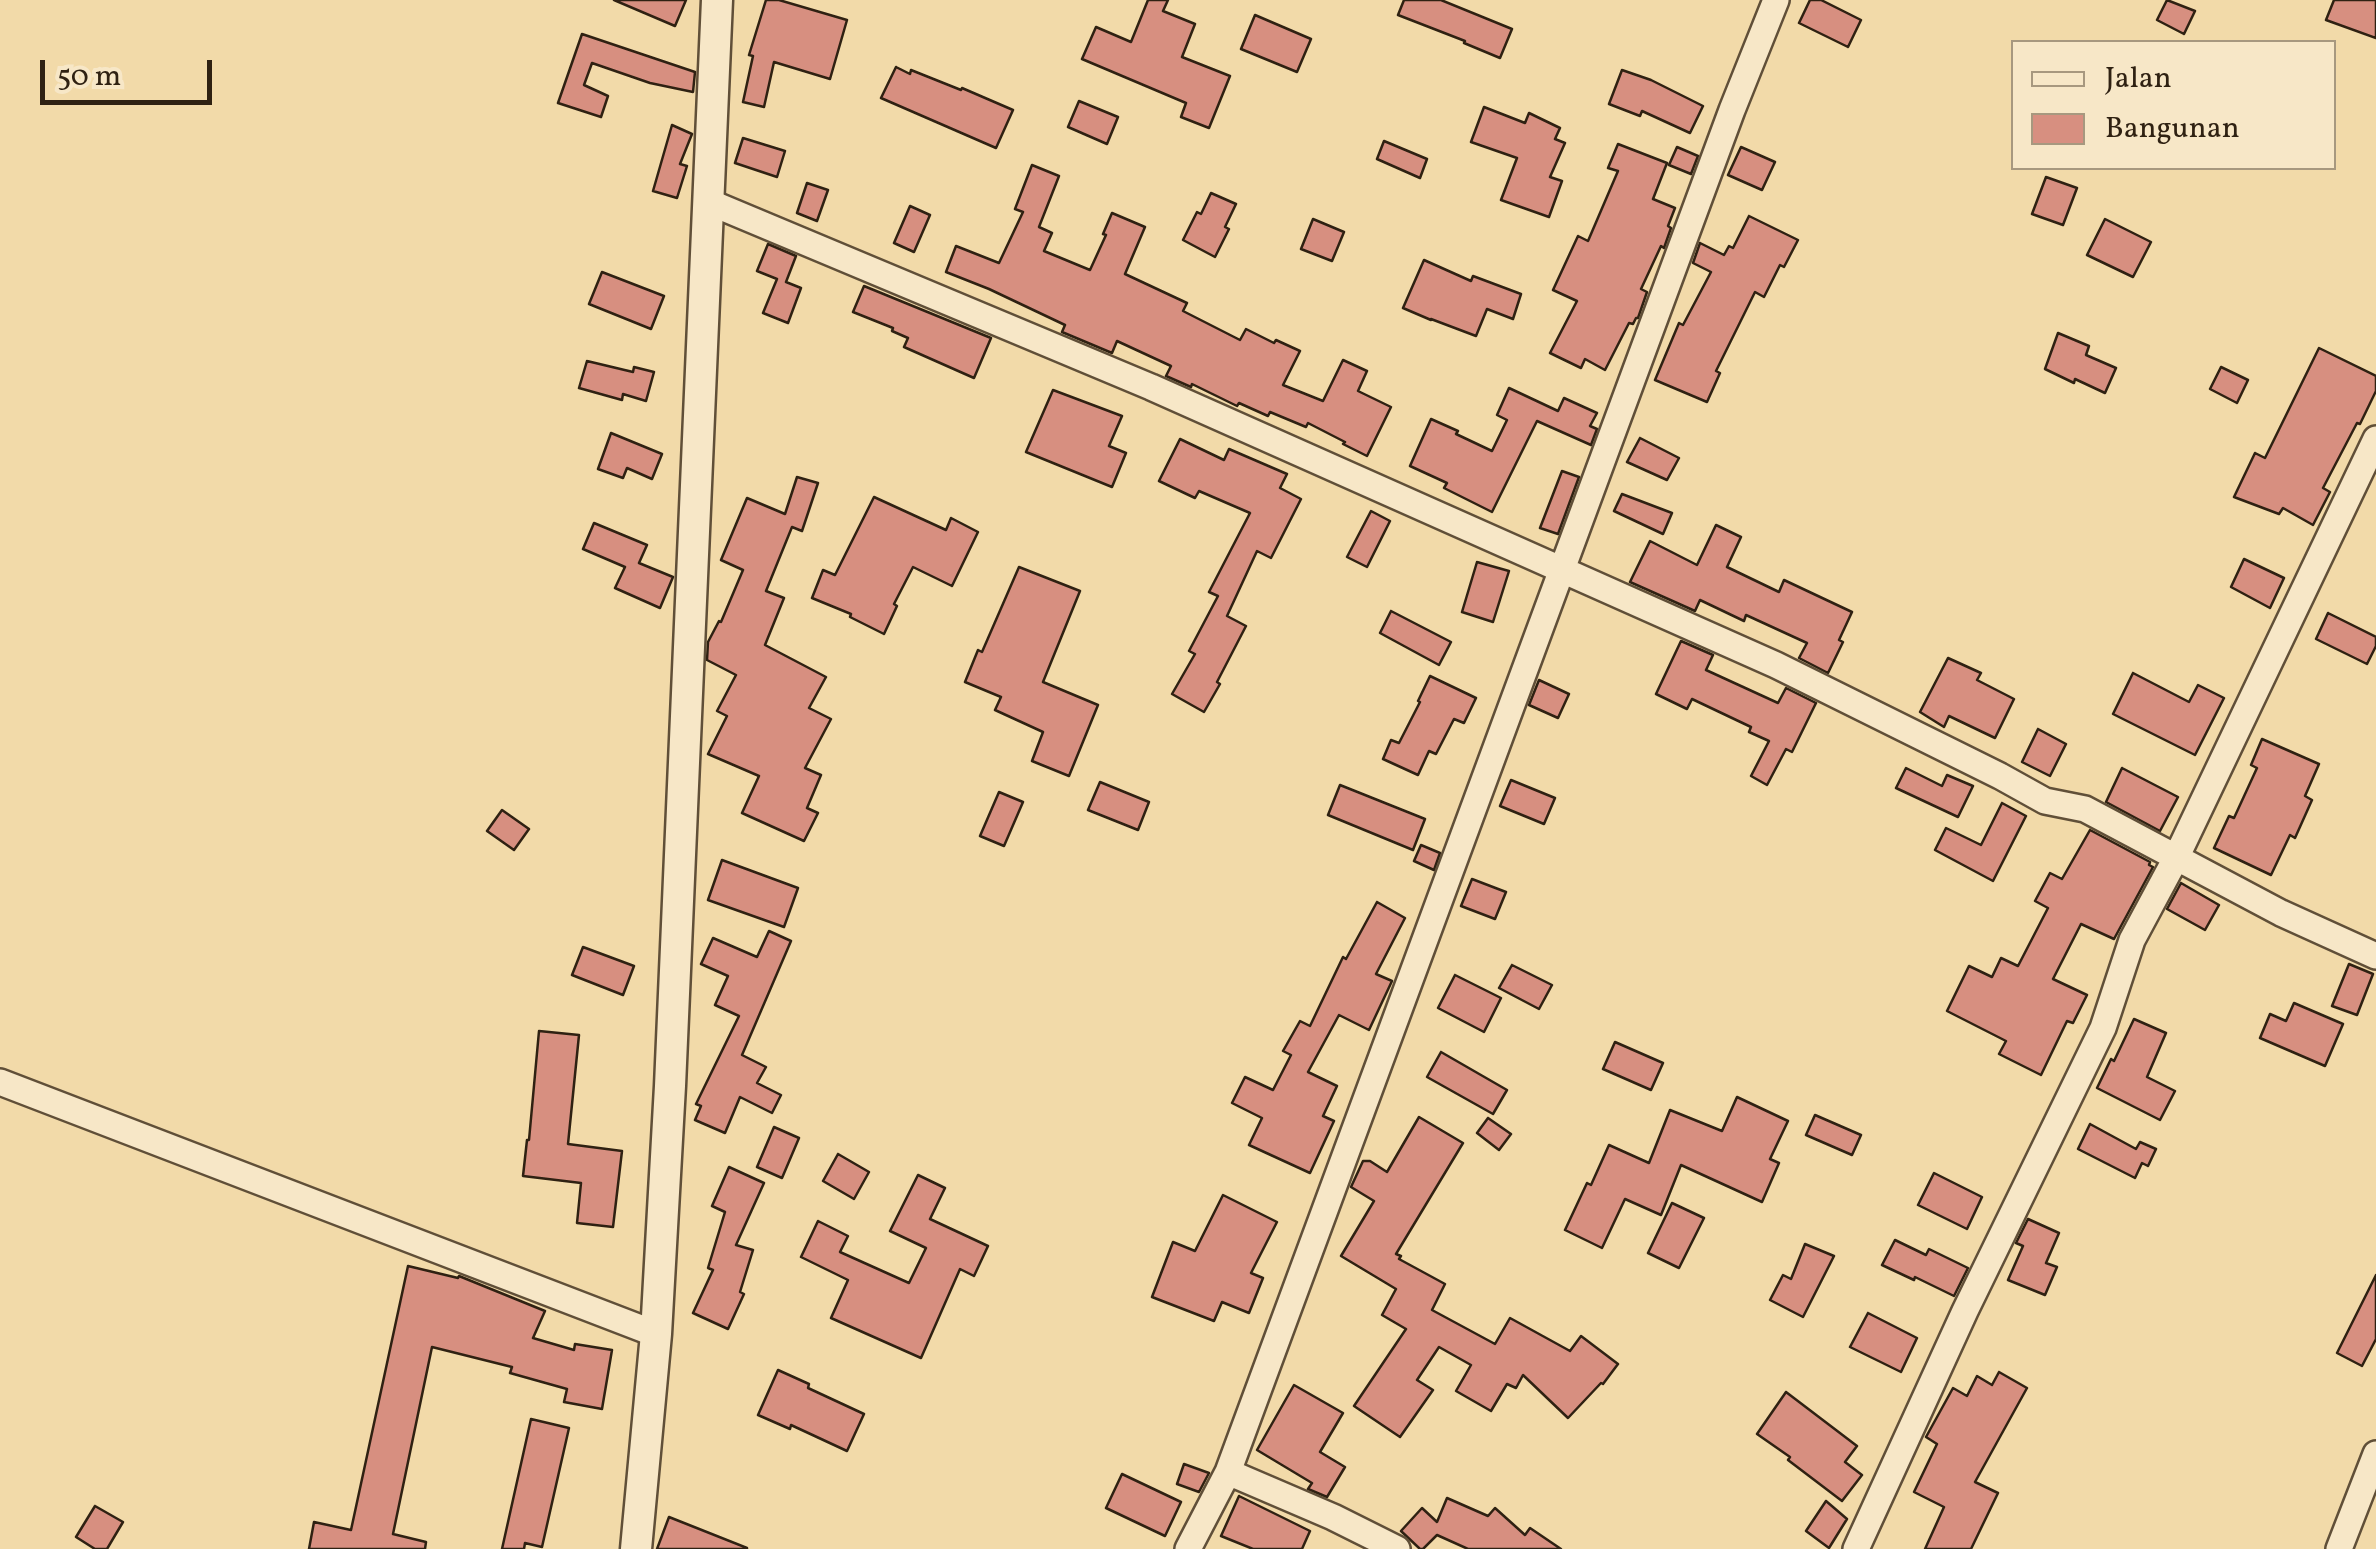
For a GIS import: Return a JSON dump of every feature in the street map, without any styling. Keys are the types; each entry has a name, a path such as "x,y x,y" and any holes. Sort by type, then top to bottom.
{"street":[{"path":"636,1549 656,1334 674,1009 717,0"},
{"path":"1188,1549 1228,1472 1776,0"},
{"path":"710,202 1151,387 1776,665 2045,801 2085,809 2281,913 2376,956"},
{"path":"1856,1549 1965,1310 2103,1028 2132,940 2176,858 2376,439"},
{"path":"0,1082 656,1334"},
{"path":"2339,1549 2376,1454"},
{"path":"1228,1472 1397,1549"}],"building":[{"path":"614,0 686,0 675,26"},
{"path":"766,0 779,0 847,20 830,79 774,62 764,107 743,102 753,56 749,55"},
{"path":"1148,0 1168,0 1163,11 1195,24 1182,57 1230,76 1209,128 1181,117 1186,103 1082,59 1096,27 1131,42"},
{"path":"1404,0 1441,0 1512,29 1500,58 1398,15"},
{"path":"1810,0 1821,0 1861,20 1848,47 1799,23"},
{"path":"2167,0 2195,11 2184,34 2157,20"},
{"path":"2334,0 2376,0 2376,38 2326,20"},
{"path":"1255,15 1311,39 1297,72 1241,49"},
{"path":"582,34 695,72 693,92 650,83 592,63 584,85 608,96 601,117 558,103"},
{"path":"896,67 962,88 1013,110 996,148 881,98"},
{"path":"1622,70 1703,106 1690,133 1642,111 1640,116 1609,104"},
{"path":"1079,101 1118,117 1107,144 1068,127"},
{"path":"1484,107 1525,123 1529,113 1560,128 1555,139 1565,143 1550,177 1562,181 1549,217 1501,200 1517,158 1471,142"},
{"path":"672,125 692,134 680,164 687,166 677,198 653,191"},
{"path":"743,138 785,151 777,177 735,163"},
{"path":"1384,141 1427,159 1420,178 1377,159"},
{"path":"1618,144 1667,163 1653,199 1675,208 1664,248 1661,246 1641,289 1647,292 1638,318 1629,323 1605,370 1585,359 1581,368 1550,353 1577,301 1553,290 1578,236 1588,241 1618,171 1608,168"},
{"path":"1677,147 1698,156 1691,174 1669,165"},
{"path":"1741,147 1775,162 1762,190 1728,175"},
{"path":"1032,165 1059,176 1039,227 1052,233 1044,251 1090,270 1112,213 1145,227 1125,274 1187,303 1183,311 1240,340 1246,329 1300,351 1283,385 1323,401 1343,360 1367,371 1358,391 1391,407 1367,456 1308,423 1306,427 1270,412 1268,416 1239,403 1237,406 1166,376 1171,366 1117,341 1112,353 1062,332 1065,325 946,272 956,246 999,263 1023,212 1015,209"},
{"path":"2046,177 2077,188 2063,225 2032,214"},
{"path":"807,183 828,190 817,221 797,213"},
{"path":"1211,193 1236,204 1215,257 1183,240"},
{"path":"910,206 930,215 914,252 894,243"},
{"path":"1749,216 1798,240 1764,297 1755,292 1716,371 1720,373 1707,402 1655,380 1679,323 1683,325 1711,272 1693,263 1700,243 1724,255 1729,246 1733,248"},
{"path":"1313,219 1344,232 1332,261 1301,249"},
{"path":"2105,219 2151,242 2133,277 2087,255"},
{"path":"768,244 796,256 786,282 801,288 788,323 763,313 777,279 757,271"},
{"path":"1424,260 1471,281 1473,276 1521,294 1513,319 1487,309 1476,336 1403,308"},
{"path":"602,272 664,296 651,329 589,304"},
{"path":"864,286 991,338 974,378 904,347 908,338 853,312"},
{"path":"2058,333 2089,346 2086,355 2116,368 2105,393 2045,369"},
{"path":"2319,348 2376,376 2376,391 2323,488 2330,492 2313,525 2283,508 2279,514 2234,497 2255,453 2265,458"},
{"path":"587,361 633,372 634,367 654,372 646,401 623,394 622,400 579,388"},
{"path":"2221,367 2248,380 2237,403 2210,389"},
{"path":"1509,388 1558,411 1564,398 1597,413 1590,426 1597,429 1591,445 1537,421 1492,512 1444,488 1447,483 1410,466 1431,419 1492,451 1507,420 1497,415"},
{"path":"1053,390 1122,416 1109,446 1126,453 1112,487 1026,452"},
{"path":"611,433 662,454 652,479 627,468 623,478 598,469"},
{"path":"1640,438 1679,458 1667,480 1627,462"},
{"path":"1180,439 1224,460 1229,449 1287,474 1280,488 1301,499 1271,558 1257,551 1227,616 1246,626 1204,712 1172,694 1195,654 1189,651 1218,596 1209,592 1250,513 1199,491 1195,498 1159,481"},
{"path":"1562,471 1579,477 1558,534 1540,528"},
{"path":"797,477 818,483 802,531 792,527 766,591 784,598 765,645 826,677 809,708 831,719 805,768 821,775 807,808 818,813 804,841 742,813 759,776 708,754 727,716 717,711 736,675 707,660 708,642 743,570 721,560 747,498 785,514"},
{"path":"1622,494 1672,513 1663,534 1614,511"},
{"path":"874,497 946,530 951,518 978,532 952,586 913,567 884,634 850,617 851,614 812,598 823,570 835,575"},
{"path":"1371,511 1390,521 1367,567 1347,557"},
{"path":"594,523 647,545 639,563 673,577 660,608 615,588 625,567 583,549"},
{"path":"1716,525 1741,537 1727,567 1779,592 1784,580 1852,612 1828,673 1799,658 1807,643 1746,615 1744,621 1700,600 1695,611 1630,582 1650,541 1697,565"},
{"path":"2244,559 2284,578 2270,608 2231,587"},
{"path":"1477,562 1509,571 1493,622 1462,612"},
{"path":"1019,567 1080,591 1043,682 1098,705 1069,776 1032,761 1043,732 995,710 1001,697 965,682"},
{"path":"1391,611 1451,642 1439,665 1380,633"},
{"path":"2328,613 2376,637 2367,664 2316,639"},
{"path":"1681,641 1713,655 1706,670 1778,703 1786,688 1816,703 1792,752 1786,749 1767,785 1751,776 1769,741 1749,732 1751,727 1692,699 1687,709 1656,694"},
{"path":"1948,658 1981,673 1977,680 2014,699 1995,738 1949,716 1944,727 1920,712"},
{"path":"2133,673 2189,702 2198,685 2224,698 2195,755 2113,714"},
{"path":"1430,676 1476,698 1464,723 1454,719 1436,754 1429,751 1418,775 1383,759 1391,740 1399,743"},
{"path":"1539,680 1569,694 1558,718 1529,705"},
{"path":"2038,729 2066,744 2050,776 2022,762"},
{"path":"2262,739 2319,764 2305,796 2312,800 2295,838 2290,835 2271,875 2214,848 2229,816 2234,818 2257,768 2251,765"},
{"path":"1906,768 1942,786 1947,775 1973,786 1958,817 1896,788"},
{"path":"2122,768 2178,797 2160,831 2106,802"},
{"path":"1511,780 1555,798 1544,824 1500,806"},
{"path":"1100,782 1149,802 1138,830 1088,810"},
{"path":"1340,785 1425,819 1413,850 1328,815"},
{"path":"999,792 1023,802 1004,846 980,836"},
{"path":"2002,803 2026,816 1993,881 1935,850 1946,828 1981,845"},
{"path":"502,810 529,829 514,850 487,831"},
{"path":"2090,830 2153,867 2114,939 2081,924 2053,979 2087,995 2073,1023 2067,1021 2041,1075 1999,1054 2006,1041 1947,1011 1969,966 1992,977 2001,958 2018,966 2048,908 2035,901 2050,873 2062,879"},
{"path":"1421,845 1440,853 1434,870 1414,861"},
{"path":"722,860 798,888 784,927 708,900"},
{"path":"1472,879 1506,892 1495,919 1461,906"},
{"path":"2181,883 2219,905 2205,930 2167,909"},
{"path":"1377,902 1405,918 1376,974 1392,981 1369,1030 1339,1015 1308,1072 1337,1086 1323,1116 1334,1121 1310,1173 1249,1145 1262,1118 1232,1103 1245,1077 1273,1090 1291,1055 1283,1051 1300,1021 1310,1026 1343,957 1346,959"},
{"path":"769,931 791,941 742,1055 766,1067 757,1083 781,1095 772,1113 740,1097 725,1133 695,1120 701,1106 696,1104 739,1016 715,1005 728,976 701,964 713,938 757,957"},
{"path":"583,947 634,966 623,995 572,975"},
{"path":"2349,964 2373,974 2357,1015 2332,1006"},
{"path":"1512,965 1552,985 1539,1009 1499,988"},
{"path":"1455,975 1501,998 1484,1032 1438,1008"},
{"path":"2294,1003 2343,1024 2325,1066 2260,1038 2270,1014 2286,1021"},
{"path":"2134,1019 2166,1033 2147,1077 2175,1091 2160,1120 2097,1088"},
{"path":"539,1031 579,1035 568,1144 622,1151 613,1227 577,1223 581,1183 523,1176"},
{"path":"1615,1042 1663,1063 1651,1090 1603,1069"},
{"path":"1441,1052 1507,1090 1493,1114 1427,1077"},
{"path":"1737,1097 1788,1121 1770,1159 1779,1163 1762,1202 1681,1165 1661,1215 1625,1199 1602,1248 1565,1230 1609,1145 1649,1163 1670,1110 1722,1131"},
{"path":"1815,1115 1861,1135 1852,1155 1806,1135"},
{"path":"1419,1117 1463,1143 1396,1254 1445,1284 1432,1310 1495,1344 1510,1318 1570,1351 1581,1336 1618,1364 1568,1418 1523,1375 1516,1388 1507,1384 1491,1411 1456,1391 1471,1365 1439,1347 1417,1380 1433,1390 1400,1437 1354,1406 1406,1329 1382,1315 1396,1289 1341,1256 1374,1201 1351,1187 1363,1161 1387,1172"},
{"path":"1488,1118 1511,1134 1499,1150 1477,1133"},
{"path":"2090,1124 2136,1149 2140,1142 2156,1149 2148,1166 2142,1163 2135,1178 2078,1149"},
{"path":"774,1127 799,1138 782,1178 757,1167"},
{"path":"838,1154 869,1172 854,1199 823,1181"},
{"path":"729,1167 764,1183 736,1245 753,1250 740,1292 744,1294 728,1329 693,1313 713,1270 708,1268 725,1212 712,1206"},
{"path":"1934,1173 1982,1197 1967,1229 1918,1205"},
{"path":"918,1175 945,1188 930,1219 988,1246 974,1276 960,1269 921,1358 831,1318 848,1280 801,1257 818,1221 848,1236 840,1252 909,1283 926,1248 890,1231"},
{"path":"1223,1195 1277,1222 1251,1273 1263,1278 1249,1313 1222,1302 1214,1321 1152,1297 1173,1242 1195,1251"},
{"path":"1672,1203 1704,1218 1679,1268 1648,1253"},
{"path":"2028,1219 2059,1233 2046,1263 2057,1267 2045,1295 2008,1280 2023,1246 2016,1243"},
{"path":"1895,1240 1926,1255 1929,1249 1968,1268 1954,1296 1882,1265"},
{"path":"1805,1244 1834,1256 1803,1317 1770,1300 1783,1275 1791,1279"},
{"path":"408,1266 459,1276 545,1311 533,1338 574,1350 575,1344 612,1350 602,1409 564,1402 567,1389 510,1373 512,1367 432,1347 393,1534 426,1542 425,1549 309,1549 314,1522 351,1530"},
{"path":"2376,1275 2376,1339 2362,1366 2337,1353"},
{"path":"1868,1313 1917,1338 1901,1372 1850,1347"},
{"path":"778,1370 864,1414 847,1451 791,1425 790,1429 758,1415"},
{"path":"1999,1372 2027,1388 1975,1482 1998,1493 1971,1549 1925,1549 1944,1507 1914,1492 1937,1444 1926,1437 1953,1388 1967,1396 1977,1376 1992,1385"},
{"path":"1294,1385 1343,1413 1320,1452 1345,1467 1327,1497 1308,1489 1312,1483 1257,1450"},
{"path":"1786,1392 1857,1446 1845,1462 1862,1475 1842,1501 1757,1434"},
{"path":"531,1419 569,1428 542,1547 525,1543 524,1549 502,1549"},
{"path":"1184,1464 1209,1473 1199,1492 1177,1484"},
{"path":"1122,1474 1181,1502 1165,1536 1106,1508"},
{"path":"1239,1496 1310,1531 1302,1549 1253,1549 1221,1536"},
{"path":"1447,1498 1488,1516 1495,1508 1525,1535 1530,1528 1561,1549 1468,1549 1437,1535 1420,1549 1401,1531 1422,1508 1437,1522"},
{"path":"1826,1501 1847,1519 1829,1548 1806,1531"},
{"path":"95,1506 123,1522 107,1549 95,1549 76,1537"},
{"path":"669,1517 747,1548 747,1549 657,1549"}]}
